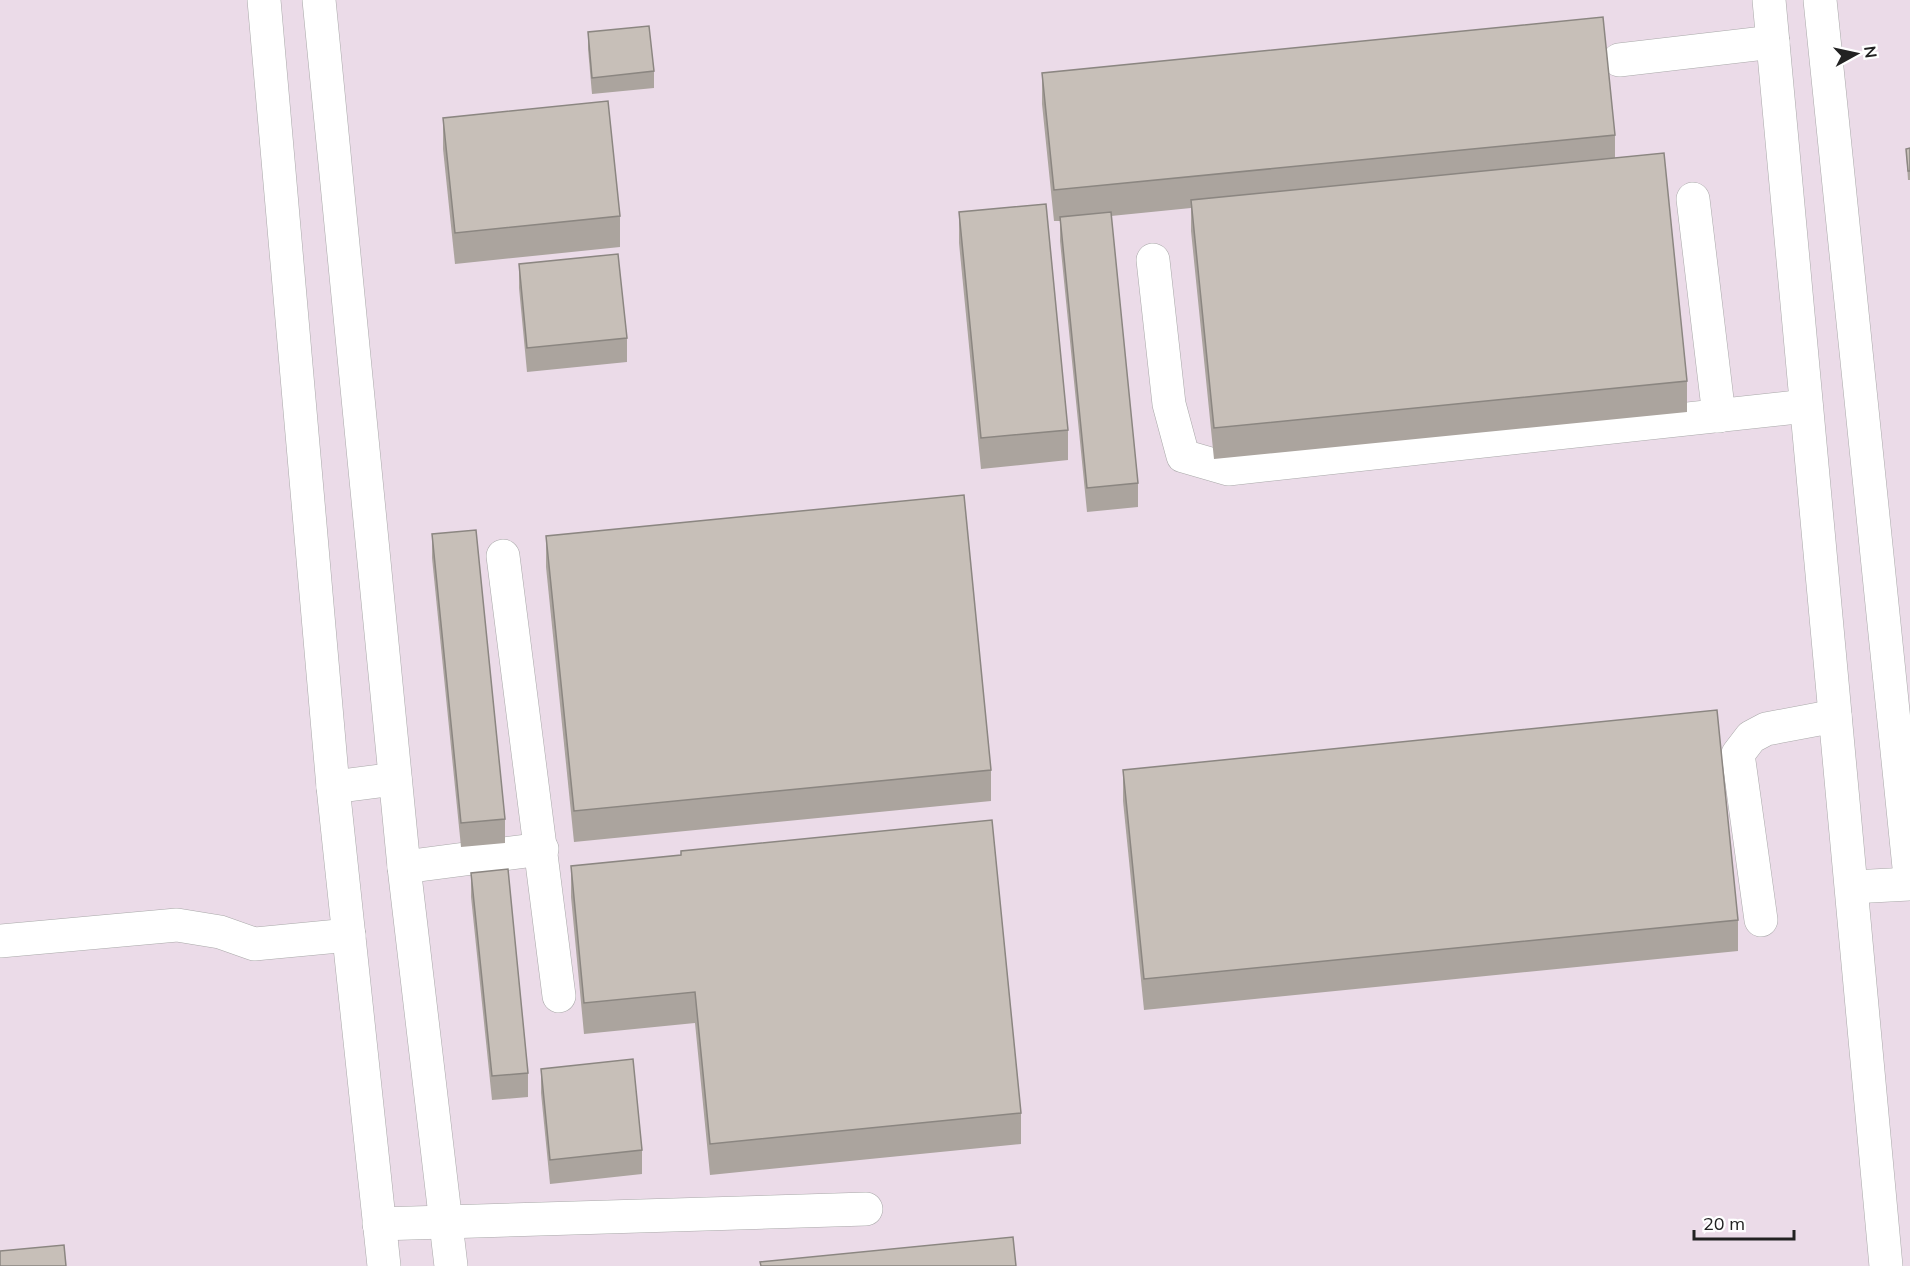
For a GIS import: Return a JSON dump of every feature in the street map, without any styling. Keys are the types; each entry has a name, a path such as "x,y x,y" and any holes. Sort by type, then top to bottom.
{"street":[{"path":"264,0 333,787 384,1266"},
{"path":"319,0 404,867 451,1266"},
{"path":"1769,0 1886,1266"},
{"path":"1820,0 1901,708 1910,878"},
{"path":"1619,60 1773,42"},
{"path":"1693,199 1719,416"},
{"path":"1154,260 1169,404 1183,456 1228,469 1806,406"},
{"path":"503,556 560,996"},
{"path":"1761,920 1738,754 1750,737 1766,729 1835,716"},
{"path":"333,787 395,779"},
{"path":"404,867 542,849"},
{"path":"1852,887 1910,884"},
{"path":"0,941 177,925 220,932 254,944 349,935"},
{"path":"379,1224 866,1209"}],"shaded area":[{"path":"0,0 1910,0 1910,1266 0,1266"}],"building":[{"path":"1603,17 1615,135 1054,190 1042,73"},
{"path":"649,26 654,71 592,78 588,32"},
{"path":"608,101 620,216 455,233 443,118"},
{"path":"1910,148 1910,171 1908,171 1906,149"},
{"path":"1664,153 1687,381 1214,428 1191,200"},
{"path":"1046,204 1068,430 981,438 959,212"},
{"path":"1111,212 1138,483 1087,488 1060,217"},
{"path":"618,254 627,338 527,348 519,264"},
{"path":"964,495 991,770 574,811 546,536"},
{"path":"476,530 505,819 461,823 432,534"},
{"path":"1717,710 1738,920 1144,979 1123,770"},
{"path":"992,820 1021,1113 710,1144 695,992 584,1003 571,866 681,855 681,851"},
{"path":"508,869 528,1073 492,1076 471,873"},
{"path":"633,1059 642,1150 550,1160 541,1069"},
{"path":"1013,1237 1016,1266 761,1266 760,1262"},
{"path":"64,1245 66,1266 0,1266 0,1251"}]}
